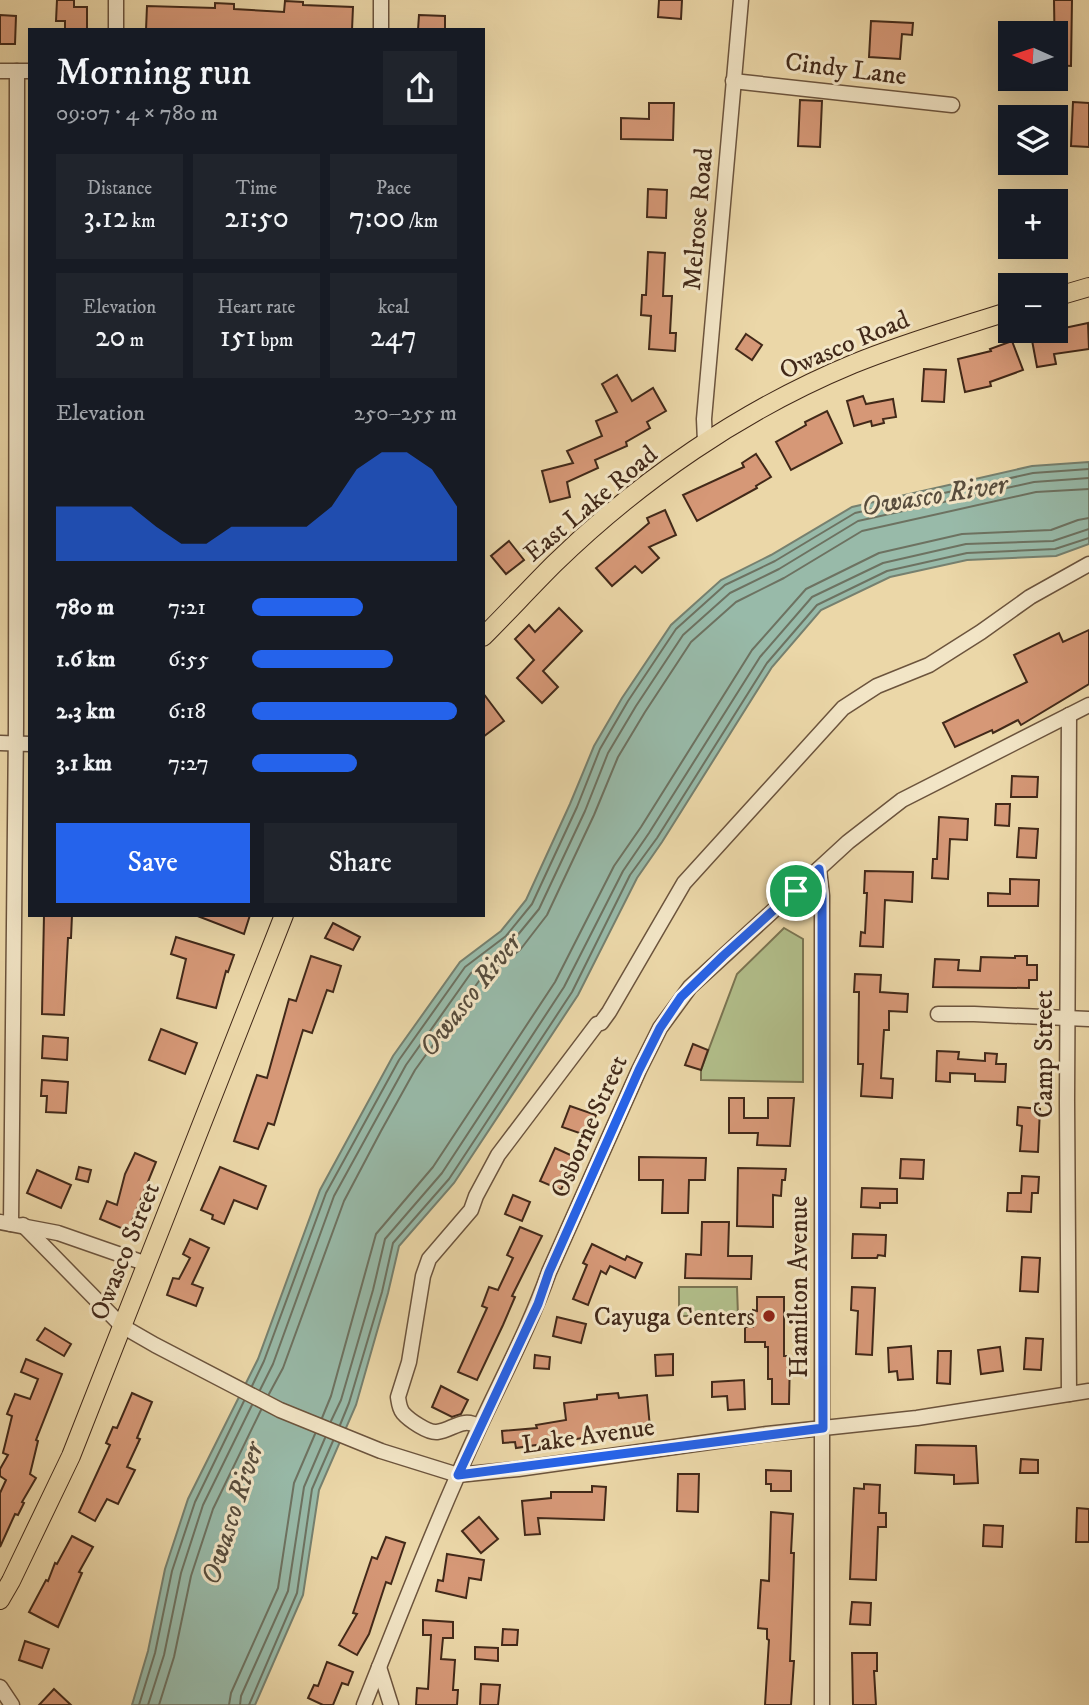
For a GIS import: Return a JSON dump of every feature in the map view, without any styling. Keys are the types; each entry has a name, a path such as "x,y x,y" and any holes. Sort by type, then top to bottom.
{"main road":[{"path":"1068,293 1089,287"},
{"name":"Owasco Road","path":"705,442 796,390 853,364 998,316"},
{"name":"East Lake Road","path":"485,635 600,522 705,442"},
{"name":"Owasco Street","path":"0,1600 71,1456 283,917"}],"street":[{"path":"116,0 116,28"},
{"path":"381,0 381,28"},
{"name":"Melrose Road","path":"705,442 704,419 741,0"},
{"path":"0,71 23,71 23,744 11,1224 71,1237 147,1264"},
{"name":"Cindy Lane","path":"733,81 952,104"},
{"path":"479,1427 464,1422 432,1432 401,1412 398,1397 412,1345 423,1276 429,1259 471,1210 475,1196 498,1155 597,1024 601,1023 609,1012 684,883 843,708 877,686 929,665 1030,597 1089,564"},
{"name":"Osborne Street","path":"363,1705 479,1427 528,1326 549,1272 660,1028 690,987 848,842 902,800 1089,705"},
{"name":"Camp Street","path":"1069,715 1069,1394"},
{"path":"0,743 23,744"},
{"name":"Hamilton Avenue","path":"819,869 822,896 822,1705"},
{"path":"938,1014 1089,1019"},
{"name":"Lake Avenue","path":"11,1224 122,1326 207,1374 281,1410 381,1451 458,1475 917,1418 1089,1391"},
{"path":"379,1667 391,1705"},
{"path":"0,1687 12,1705"}],"green space":[{"path":"784,928 803,939 803,1082 701,1080 701,1070 737,974"},
{"path":"679,1287 737,1287 738,1316 679,1316"}],"water":[{"name":"Owasco River","path":"1089,462 1089,544 1056,556 967,560 890,577 821,610 772,667 637,878 578,995 454,1183 399,1246 356,1405 319,1490 303,1595 255,1705 132,1705 148,1651 165,1569 188,1499 258,1359 320,1190 393,1056 460,962 501,931 526,900 594,746 622,698 671,625 721,580 771,555 852,507 1032,466"}],"building":[{"path":"57,0 74,0 74,7 87,7 87,28 65,28 65,21 56,21"},
{"path":"659,0 682,0 681,19 658,17"},
{"path":"1054,0 1072,0 1071,66 1068,66 1068,21 1054,21"},
{"path":"285,1 303,2 303,5 353,7 352,28 146,28 147,6 215,8 215,3 234,4 234,9 284,12"},
{"path":"0,15 16,16 15,44 0,44"},
{"path":"419,15 445,16 445,28 418,28"},
{"path":"871,21 913,23 912,35 902,34 900,59 869,57"},
{"path":"800,100 822,101 820,147 798,146"},
{"path":"1073,102 1089,103 1089,147 1071,146"},
{"path":"649,103 674,103 673,140 621,139 621,118 649,119"},
{"path":"648,189 667,190 666,218 647,217"},
{"path":"648,252 665,253 663,296 672,296 670,333 676,333 675,351 649,349 651,316 641,315 642,295 646,295"},
{"path":"1088,323 1089,349 1054,354 1056,364 1037,367 1032,343 1068,343 1068,327"},
{"path":"746,334 762,345 752,360 736,349"},
{"path":"1013,343 1023,370 990,382 991,386 965,392 958,359 991,351 990,349"},
{"path":"924,369 946,370 944,402 922,401"},
{"path":"617,375 632,401 653,388 666,411 647,422 650,428 626,442 627,446 595,460 598,468 567,482 570,497 550,502 542,471 573,463 567,451 602,436 596,421 617,412 602,384"},
{"path":"863,396 866,404 893,399 896,417 883,419 884,423 872,426 871,421 854,426 847,401"},
{"path":"827,411 842,443 791,470 776,442"},
{"path":"756,454 771,477 756,486 757,488 697,521 683,495 744,467 742,463"},
{"path":"665,510 676,535 649,547 659,558 642,573 635,566 612,586 596,568 649,523 647,518"},
{"path":"509,541 524,560 506,574 491,556"},
{"path":"559,608 582,631 543,671 558,687 542,703 517,678 534,660 515,639 529,625 535,632"},
{"path":"1089,630 1089,684 1021,725 1018,720 993,733 992,730 955,747 943,723 1027,682 1014,655 1059,633 1063,642"},
{"path":"485,696 504,721 485,735"},
{"path":"1012,776 1038,777 1037,797 1011,797"},
{"path":"996,804 1010,804 1009,826 995,825"},
{"path":"939,817 968,819 967,840 950,839 948,879 932,878 933,859 937,859"},
{"path":"1019,828 1038,829 1036,858 1017,857"},
{"path":"865,871 913,872 912,902 885,900 883,947 860,946 861,932 865,933"},
{"path":"1010,879 1039,880 1038,906 988,906 988,893 1010,894"},
{"path":"44,917 72,917 71,938 68,938 64,1015 42,1014"},
{"path":"200,917 249,917 244,934"},
{"path":"333,923 360,937 353,950 325,938"},
{"path":"176,937 234,955 228,972 226,971 216,1008 177,998 186,959 171,954"},
{"path":"311,956 341,966 333,992 327,990 312,1033 303,1030 274,1125 268,1123 258,1149 234,1141 257,1075 267,1078 289,999 296,1001"},
{"path":"1027,956 1027,965 1037,965 1037,980 1029,980 1029,988 933,987 935,959 959,960 958,970 980,971 981,957"},
{"path":"855,974 881,975 880,992 908,994 907,1012 889,1011 889,1030 884,1030 881,1078 893,1079 892,1098 861,1096 863,1064 858,1064 859,992 854,992"},
{"path":"161,1029 197,1043 185,1074 149,1060"},
{"path":"43,1036 68,1038 67,1060 42,1058"},
{"path":"693,1044 708,1050 701,1070 685,1065"},
{"path":"937,1051 959,1052 958,1059 985,1061 985,1053 997,1054 996,1064 1006,1064 1005,1082 975,1081 975,1074 950,1073 950,1082 936,1081"},
{"path":"42,1080 68,1082 66,1113 46,1112 47,1096 41,1096"},
{"path":"729,1098 744,1098 744,1118 768,1118 768,1098 794,1098 790,1146 757,1145 758,1133 729,1133"},
{"path":"570,1106 596,1115 588,1136 562,1127"},
{"path":"1018,1107 1040,1109 1038,1152 1020,1151 1022,1126 1017,1125"},
{"path":"555,1148 575,1157 561,1190 540,1181"},
{"path":"135,1153 156,1162 128,1231 100,1219 107,1201 117,1205 125,1174"},
{"path":"639,1157 706,1158 705,1180 689,1180 688,1213 662,1213 663,1180 639,1180"},
{"path":"901,1159 924,1160 923,1179 900,1178"},
{"path":"79,1167 91,1170 88,1182 76,1179"},
{"path":"220,1167 266,1186 257,1209 234,1200 224,1224 201,1210"},
{"path":"738,1168 786,1169 781,1196 773,1195 773,1227 737,1226"},
{"path":"37,1170 71,1185 61,1208 27,1193"},
{"path":"1022,1176 1039,1177 1038,1193 1032,1193 1031,1212 1007,1211 1008,1193 1021,1193"},
{"path":"862,1188 897,1189 897,1203 880,1203 880,1208 861,1207"},
{"path":"513,1195 530,1202 522,1221 505,1214"},
{"path":"702,1222 729,1222 728,1256 752,1256 751,1279 685,1278 686,1254 701,1255"},
{"path":"520,1227 542,1236 512,1296 515,1297 477,1380 458,1372 487,1308 482,1306 489,1287 498,1290 513,1258 507,1255"},
{"path":"853,1234 886,1235 885,1256 852,1258"},
{"path":"190,1239 209,1248 192,1284 203,1288 196,1306 167,1295 173,1278 179,1279 190,1258 183,1254"},
{"path":"592,1244 625,1260 627,1256 642,1263 635,1278 610,1266 606,1274 601,1271 588,1305 573,1299 587,1265 583,1263"},
{"path":"1022,1257 1040,1258 1038,1292 1020,1291"},
{"path":"852,1287 875,1288 872,1355 856,1354 858,1311 851,1310"},
{"path":"757,1297 784,1297 784,1356 790,1356 789,1404 772,1404 772,1379 768,1379 768,1347 765,1347 765,1342 745,1342 745,1327 753,1327 753,1310 757,1311"},
{"path":"557,1317 586,1324 581,1343 553,1336"},
{"path":"45,1328 71,1344 64,1356 37,1340"},
{"path":"1026,1338 1043,1339 1041,1370 1024,1369"},
{"path":"911,1346 913,1379 898,1380 897,1371 889,1372 888,1348"},
{"path":"1000,1347 1003,1371 981,1374 978,1350"},
{"path":"938,1351 951,1351 950,1384 937,1383"},
{"path":"673,1354 673,1375 656,1376 655,1355"},
{"path":"535,1355 550,1357 549,1369 534,1368"},
{"path":"26,1359 62,1374 36,1440 38,1441 30,1474 36,1478 0,1547 0,1493 6,1480 0,1476 0,1469 8,1455 3,1453 12,1416 7,1414 15,1394 30,1399 38,1379 21,1372"},
{"path":"744,1380 745,1409 728,1410 727,1396 712,1397 712,1382"},
{"path":"441,1386 468,1400 461,1414 452,1417 432,1407"},
{"path":"132,1393 152,1402 127,1467 135,1470 118,1504 107,1499 95,1521 79,1512 110,1445 106,1443 113,1427 117,1428"},
{"path":"618,1393 619,1398 647,1395 650,1428 516,1448 515,1442 503,1443 502,1431 537,1428 536,1425 566,1420 564,1403"},
{"path":"916,1445 976,1446 978,1483 954,1484 954,1475 915,1473"},
{"path":"1021,1459 1038,1460 1038,1473 1020,1473"},
{"path":"766,1470 791,1471 791,1491 771,1491 771,1484 766,1484"},
{"path":"678,1474 699,1474 698,1512 677,1511"},
{"path":"864,1484 880,1485 879,1513 886,1513 886,1527 878,1527 876,1580 850,1579 854,1488 864,1489"},
{"path":"592,1486 606,1487 604,1520 538,1518 540,1534 525,1535 522,1501 551,1498 551,1492 592,1492"},
{"path":"1077,1508 1089,1509 1089,1542 1076,1542"},
{"path":"771,1512 793,1514 790,1661 794,1661 791,1705 765,1705 769,1640 767,1629 758,1628 761,1580 769,1581"},
{"path":"479,1517 498,1539 481,1553 462,1531"},
{"path":"984,1525 1003,1526 1002,1547 983,1546"},
{"path":"72,1536 93,1547 79,1572 82,1573 58,1627 29,1612"},
{"path":"386,1537 405,1543 391,1584 386,1582 369,1634 357,1655 339,1645 357,1614 353,1613 372,1557 377,1559"},
{"path":"447,1554 484,1560 481,1580 469,1578 466,1598 436,1591 438,1580 443,1581"},
{"path":"852,1602 871,1603 870,1625 850,1624"},
{"path":"423,1620 453,1622 453,1638 443,1638 441,1659 455,1660 453,1690 458,1690 457,1705 416,1705 417,1688 428,1689 431,1635 423,1635"},
{"path":"503,1629 518,1630 517,1645 502,1645"},
{"path":"25,1641 49,1649 42,1668 19,1660"},
{"path":"475,1647 498,1648 498,1661 475,1659"},
{"path":"852,1653 877,1653 877,1671 874,1671 876,1705 853,1705"},
{"path":"327,1662 353,1672 348,1685 342,1683 333,1705 323,1705 308,1698 314,1685 318,1686"},
{"path":"481,1684 500,1685 498,1705 480,1705"},
{"path":"54,1689 71,1705 39,1705"}],"place":[{"name":"Cayuga Centers","path":"769,1316"}],"route":[{"path":"819,869 822,877 823,1428 458,1475 538,1304 549,1272 660,1028 690,987 796,891 819,869"}]}
